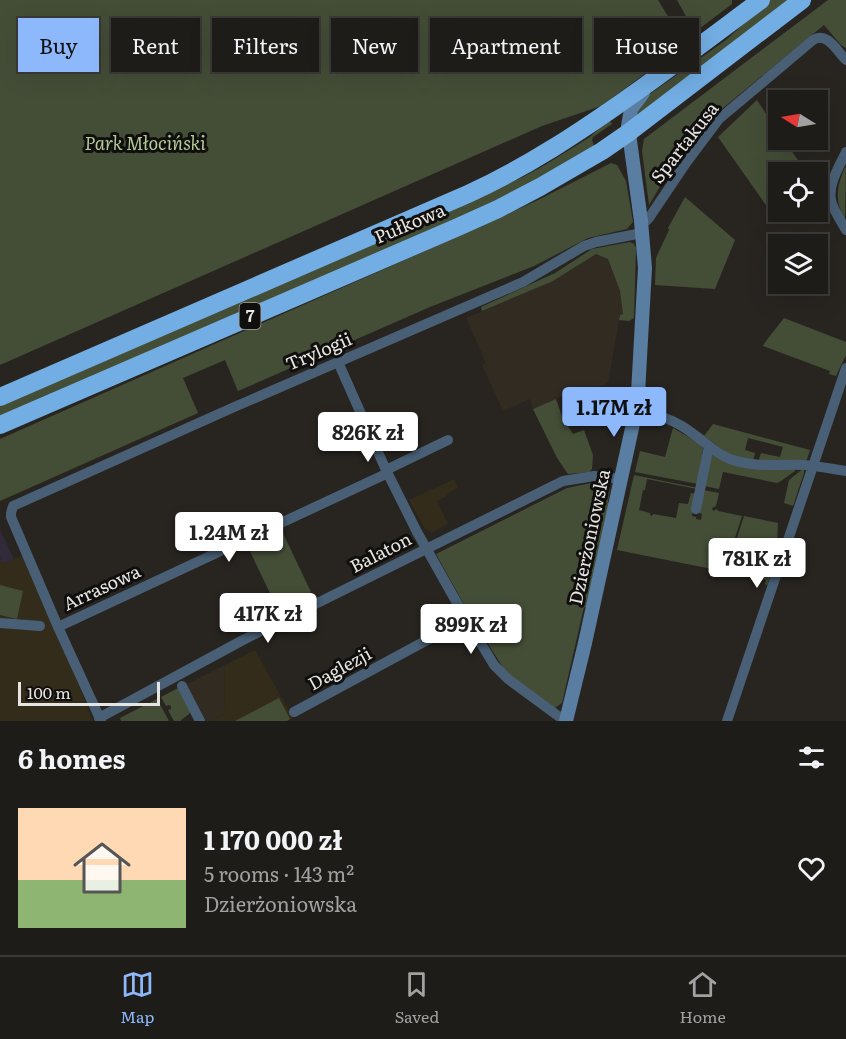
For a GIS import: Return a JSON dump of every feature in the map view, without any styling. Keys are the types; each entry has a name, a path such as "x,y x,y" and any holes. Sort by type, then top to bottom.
{"highway":[{"name":"Pułkowa","path":"0,397 515,171 570,138 761,0"},
{"name":"Pułkowa","path":"0,425 498,209 570,171 628,133 802,0"}],"street":[{"name":"Spartakusa","path":"642,227 719,119 813,40 821,36 828,40 846,60"},
{"name":"Dzierżoniowska","path":"566,721 636,410 645,268 628,121 630,109 653,80"},
{"path":"846,152 831,190 832,204 846,230"},
{"name":"Trylogii","path":"58,627 11,517 12,509 16,504 523,282 584,246 642,227"},
{"path":"338,362 387,472 417,532 498,670 566,721"},
{"path":"727,721 846,368"},
{"path":"636,410 675,423 690,431 724,457 738,462 814,466 846,471"},
{"name":"Arrasowa","path":"58,627 448,441"},
{"path":"696,509 709,446"},
{"name":"Balaton","path":"100,720 243,640 563,481 594,476 621,479"},
{"name":"Daglezji","path":"294,712 466,619"},
{"path":"0,623 39,626"},
{"path":"58,627 100,720"},
{"path":"182,686 200,721"}],"shaded area":[{"path":"595,254 608,259 620,291 623,314 620,315 608,382 602,386 577,390 533,409 530,399 503,411 482,365 486,363 466,318 553,281"},
{"path":"454,479 458,488 437,501 448,524 432,532 425,529 409,500"},
{"path":"0,530 14,559 3,564 0,557"},
{"path":"24,555 93,721 0,721 0,557 3,564"},
{"path":"255,650 293,718 287,721 212,721 224,714 225,665"},
{"path":"225,665 224,714 212,721 205,721 187,684"}],"green space":[{"name":"Park Młociński","path":"0,0 658,0 669,18 594,18 594,72 647,72 601,106 542,126 0,365"},
{"path":"677,0 732,0 732,4 699,29 699,18 687,18"},
{"path":"770,0 793,0 699,72 699,59 726,40"},
{"path":"828,0 846,0 846,48 824,25 706,122 680,153 649,205 642,151 644,139"},
{"path":"681,72 699,72 640,117 633,113 647,96"},
{"path":"757,100 768,117 768,150 791,150 799,162 768,162 768,208 718,137"},
{"path":"609,119 612,124 593,137 595,149 513,194 0,418 0,403 523,177 590,137"},
{"path":"611,163 617,165 626,181 633,222 627,229 588,238 534,266 430,307 238,391 225,360 183,378 198,413 0,501 0,439 459,236"},
{"path":"845,167 845,219 839,206 838,193"},
{"path":"685,197 735,240 715,289 655,285 656,258 668,228"},
{"path":"630,242 636,248 634,318 629,321 619,320 620,315 623,314 620,291 608,259 596,254 553,281 482,311 481,307 555,273 592,249"},
{"path":"784,318 846,342 846,355 836,376 829,374 830,371 763,346"},
{"path":"556,399 562,416 573,434 584,430 593,455 592,469 589,472 568,474 557,458 533,409"},
{"path":"713,424 810,450 806,462 758,462 761,453 780,457 783,447 748,438 745,450 755,453 753,462 734,458 704,436"},
{"path":"673,428 699,443 703,448 698,484 635,472 640,451 665,457"},
{"path":"711,454 795,467 795,471 777,483 723,472 719,489 704,486"},
{"path":"804,468 793,506 784,503 789,480"},
{"path":"634,475 698,488 647,479 639,510 650,513 652,516 653,514 676,518 679,503 688,504 691,493 696,494 692,516 701,520 702,514 699,513 703,490 719,493 716,506 712,508 713,511 717,509 742,516 733,544 738,553 734,569 747,572 750,563 746,562 748,556 740,554 735,544 744,516 778,523 777,550 779,551 767,585 766,580 617,550"},
{"path":"591,483 605,485 610,489 608,502 611,503 562,703 555,708 504,669 472,619 436,554 567,488"},
{"path":"281,529 311,592 278,610 247,545"},
{"path":"0,585 23,591 17,619 0,615"},
{"path":"180,687 191,711 181,721 174,721 168,710 171,706 166,706 161,697"},
{"path":"279,698 290,719 287,721 235,721"},
{"path":"157,699 169,721 121,721 120,718"}]}
